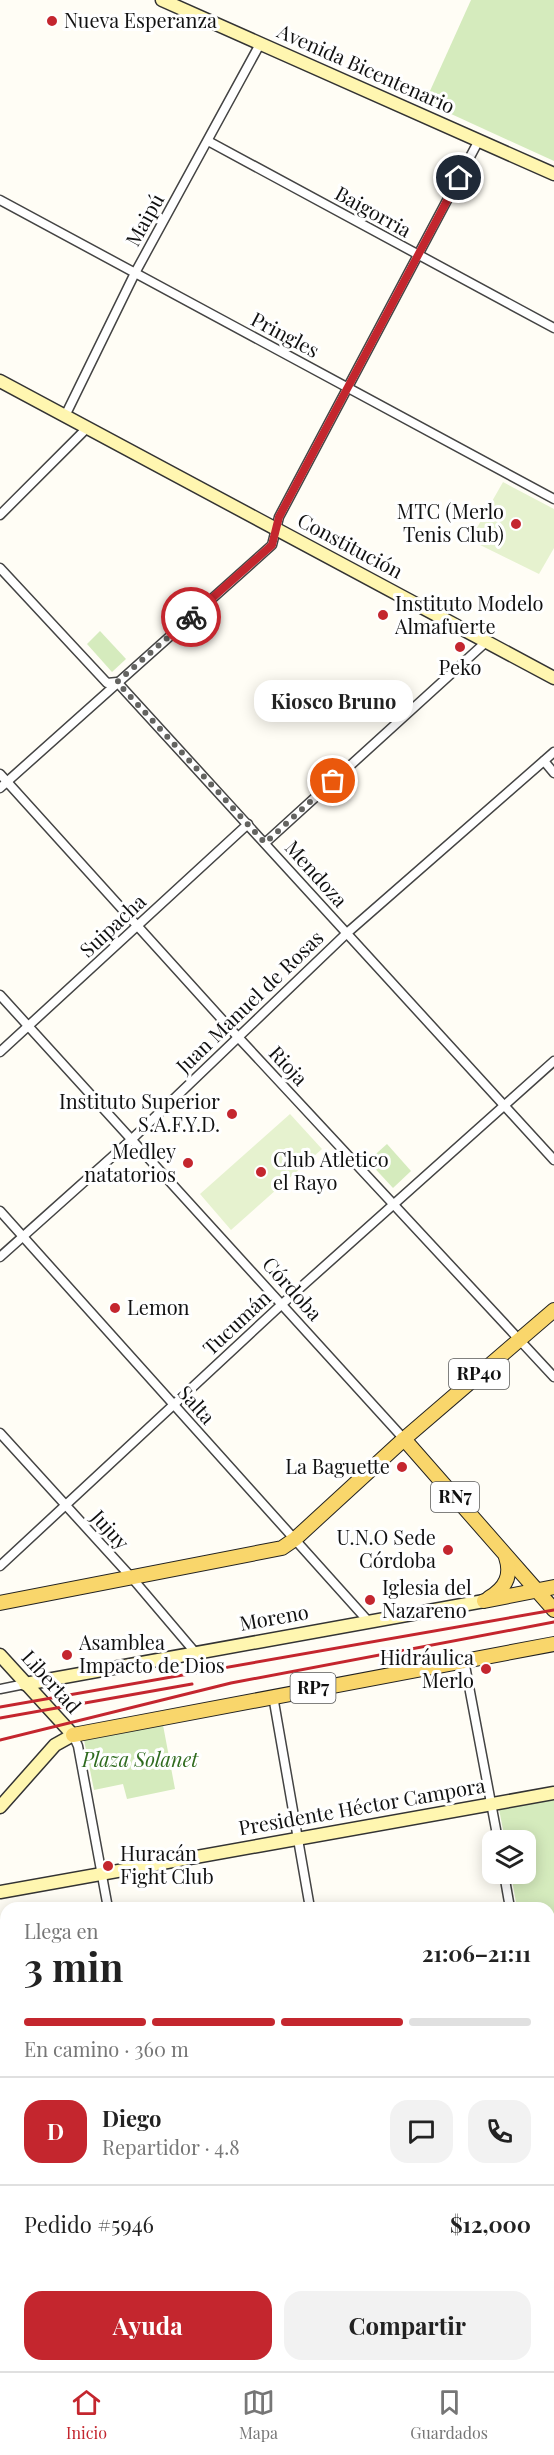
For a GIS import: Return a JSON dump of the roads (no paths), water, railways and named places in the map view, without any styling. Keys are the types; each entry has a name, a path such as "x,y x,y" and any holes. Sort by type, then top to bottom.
{"main road":[{"name":"RP40","path":"404,1439 554,1310"},
{"path":"0,1603 272,1551 295,1539 404,1439"},
{"name":"Córdoba","path":"404,1439 554,1610"},
{"path":"484,1600 498,1592 507,1581 510,1567 505,1555"},
{"name":"Moreno","path":"484,1600 554,1587"},
{"name":"RP7","path":"73,1735 554,1644"}],"street":[{"name":"Avenida Bicentenario","path":"162,0 554,174"},
{"name":"Maipú","path":"65,416 135,273 260,44"},
{"path":"3,784 272,545 279,517 346,386 479,140"},
{"name":"Baigorria","path":"207,141 554,328"},
{"name":"Pringles","path":"0,200 554,499"},
{"name":"Constitución","path":"0,381 554,678"},
{"path":"0,515 88,427"},
{"name":"Mendoza","path":"0,568 107,683 117,682 506,1104 554,1160"},
{"path":"265,843 486,642"},
{"name":"Juan Manuel de Rosas","path":"0,1257 132,1139 347,933 554,752"},
{"path":"544,761 554,772"},
{"name":"Rioja","path":"0,774 3,784 137,925 554,1377"},
{"name":"Suipacha","path":"0,1052 248,824"},
{"name":"Córdoba","path":"0,995 404,1439"},
{"name":"Tucumán","path":"0,1566 280,1305 554,1061"},
{"name":"Salta","path":"0,1211 368,1621"},
{"name":"Jujuy","path":"0,1433 132,1578 194,1652"},
{"name":"Moreno","path":"0,1689 484,1600"},
{"name":"Libertad","path":"0,1655 73,1735"},
{"path":"464,1660 496,1830"},
{"path":"273,1696 309,1902"},
{"path":"0,1808 55,1745 73,1735 78,1746 107,1902"},
{"name":"Presidente Héctor Campora","path":"0,1892 554,1793"},
{"path":"506,1884 509,1902"}],"railway":[{"path":"0,1707 554,1610"},
{"path":"0,1740 231,1683 554,1622"},
{"path":"0,1718 192,1684"}],"place":[{"name":"Nueva Esperanza","path":"52,21"},
{"name":"MTC (Merlo Tenis Club)","path":"516,524"},
{"name":"Instituto Modelo Almafuerte","path":"383,615"},
{"name":"Peko","path":"460,647"},
{"name":"Kiosco Bruno","path":"333,781"},
{"name":"Instituto Superior S.A.F.Y.D.","path":"232,1114"},
{"name":"Medley natatorios","path":"188,1163"},
{"name":"Club Atletico el Rayo","path":"261,1172"},
{"name":"Lemon","path":"115,1308"},
{"name":"La Baguette","path":"402,1467"},
{"name":"U.N.O Sede Córdoba","path":"448,1550"},
{"name":"Iglesia del Nazareno","path":"370,1600"},
{"name":"Asamblea Impacto de Dios","path":"67,1655"},
{"name":"Hidráulica Merlo","path":"486,1669"},
{"name":"Huracán Fight Club","path":"108,1866"}],"park label":[{"name":"Plaza Solanet","path":"140,1760"}]}
